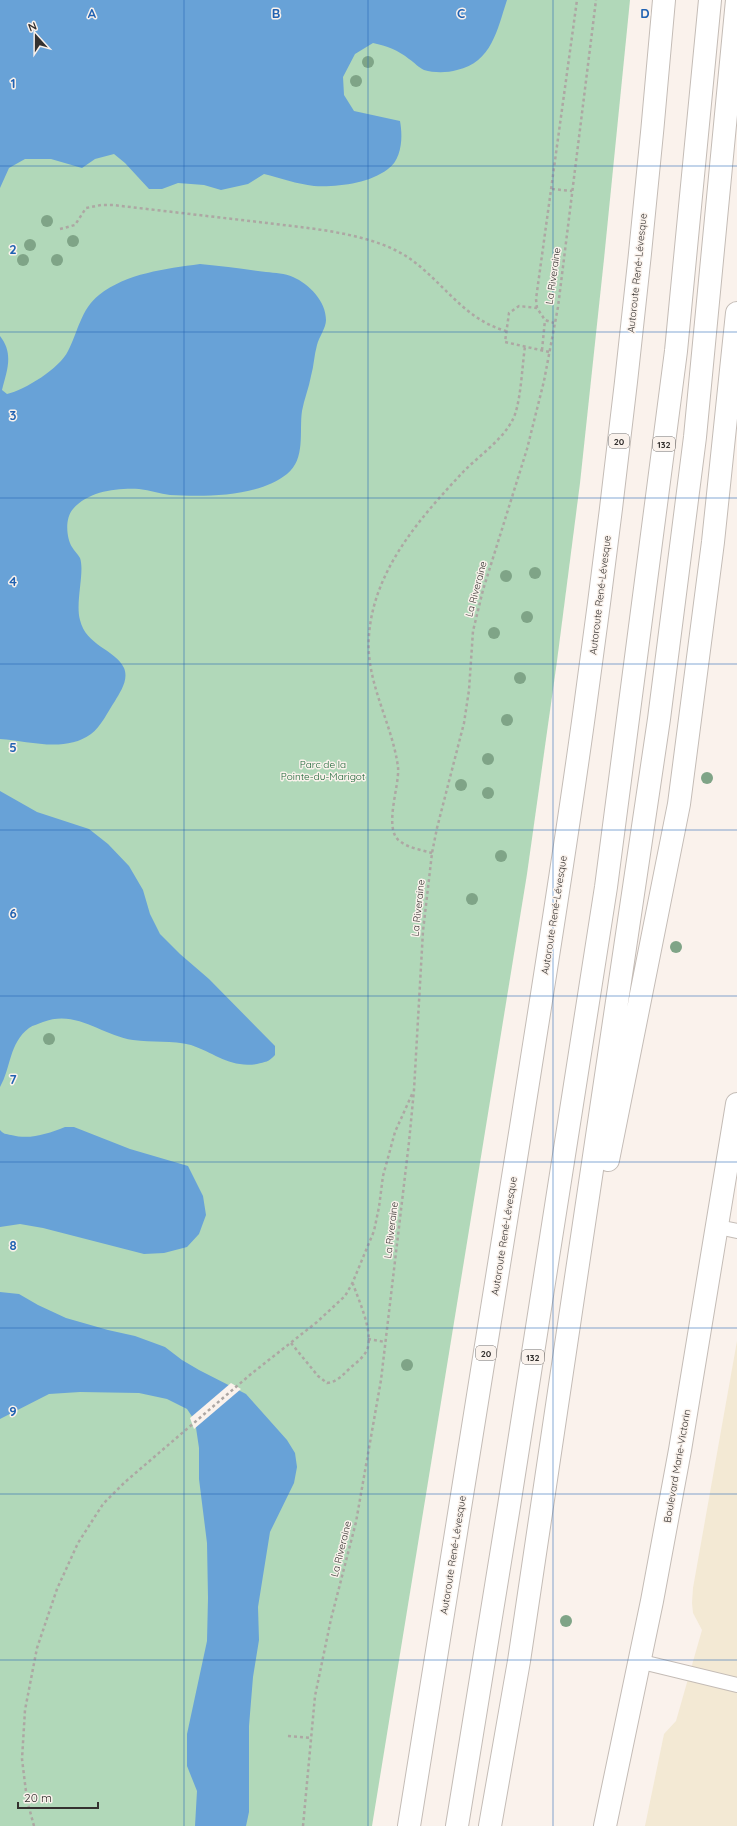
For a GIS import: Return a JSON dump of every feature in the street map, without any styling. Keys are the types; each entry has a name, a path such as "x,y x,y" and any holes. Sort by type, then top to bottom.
{"main road":[{"name":"Autoroute René-Lévesque","path":"409,1826 493,1305 586,700 624,395 651,144 664,0"},
{"name":"132","path":"457,1826 579,1066 609,864 676,351 710,0"},
{"path":"490,1826 519,1661 660,719 683,541 708,305 737,0"},
{"path":"551,1448 679,804 713,542 737,313"},
{"name":"Boulevard Marie-Victorin","path":"605,1826 680,1450 728,1229 737,1104"}],"lane":[{"path":"638,1661 737,1685"}],"path":[{"path":"554,323 545,320 537,308 536,300 577,0"},
{"name":"La Riveraine","path":"303,1826 315,1696 321,1664 356,1522 377,1410 405,1186 414,1090 423,931 432,853 464,723 469,690 473,631 486,582 537,411 549,352 572,191 596,0"},
{"path":"552,189 572,191"},
{"path":"60,229 75,225 86,208 107,205 290,226 348,235 375,242 395,250 411,260 475,317 494,328 506,331"},
{"path":"537,308 519,306 509,313 505,342 549,352"},
{"path":"542,350 545,320"},
{"path":"432,853 399,842 392,828 392,817 399,774 393,743 371,672 369,655 370,622 376,597 386,572 400,548 425,516 464,472 505,432 513,420 517,406 525,347"},
{"path":"34,1826 27,1800 22,1759 26,1710 37,1648 57,1589 78,1543 103,1504 125,1482 172,1440 290,1343 344,1296 352,1284 374,1231 379,1208 383,1176 395,1132 414,1090"},
{"path":"290,1343 318,1376 328,1383 338,1380 360,1360 366,1352 368,1340 364,1312 352,1284"},
{"path":"368,1340 385,1342"},
{"path":"288,1736 312,1738"}],"shaded area":[{"path":"737,1341 737,1826 645,1826 664,1734 676,1721 702,1630 693,1613 693,1588"}],"green space":[{"name":"Parc de la Pointe-du-Marigot","path":"0,0 630,0 580,483 527,874 372,1826 0,1826"}],"water":[{"path":"0,0 507,0 496,33 486,52 469,66 449,72 428,71 422,69 396,51 373,43 355,54 343,77 344,95 354,111 400,121 401,141 399,154 393,165 388,169 362,181 352,184 333,186 308,185 264,174 248,184 221,190 204,185 178,183 162,189 149,189 125,163 114,154 95,159 82,168 51,159 25,159 9,168 0,188"},
{"path":"200,264 280,273 290,276 305,284 316,294 323,306 326,323 317,345 303,407 297,461 287,474 275,482 231,494 184,496 139,489 121,489 95,494 79,503 70,513 67,528 68,538 80,558 81,564 79,605 80,620 83,629 88,636 120,662 124,668 125,681 119,694 101,723 95,731 81,740 70,743 47,744 0,739 0,336 7,349 8,356 7,369 2,390 7,394 32,383 50,371 64,358 80,321 88,307 99,295 122,282 147,273"},
{"path":"0,791 37,812 89,829 108,844 129,866 143,890 150,914 160,934 180,954 209,979 275,1046 275,1055 267,1061 257,1064 238,1064 222,1059 191,1045 133,1040 78,1021 55,1019 32,1026 22,1034 14,1048 4,1080 0,1087"},
{"path":"65,1127 74,1127 130,1149 188,1166 203,1196 206,1215 199,1234 187,1247 164,1253 144,1254 43,1228 20,1224 0,1227 0,1130 6,1134 32,1137"},
{"path":"0,1292 19,1294 66,1318 135,1336 165,1347 182,1360 199,1370 246,1394 287,1440 295,1453 297,1467 294,1483 270,1532 258,1607 259,1640 253,1677 249,1726 249,1812 246,1826 195,1826 197,1791 187,1766 187,1734 207,1641 208,1598 207,1543 199,1479 199,1448 195,1421 187,1409 167,1399 139,1393 80,1392 49,1394 0,1419"}],"pier":[{"path":"231,1383 241,1389 194,1429 190,1418"}]}
